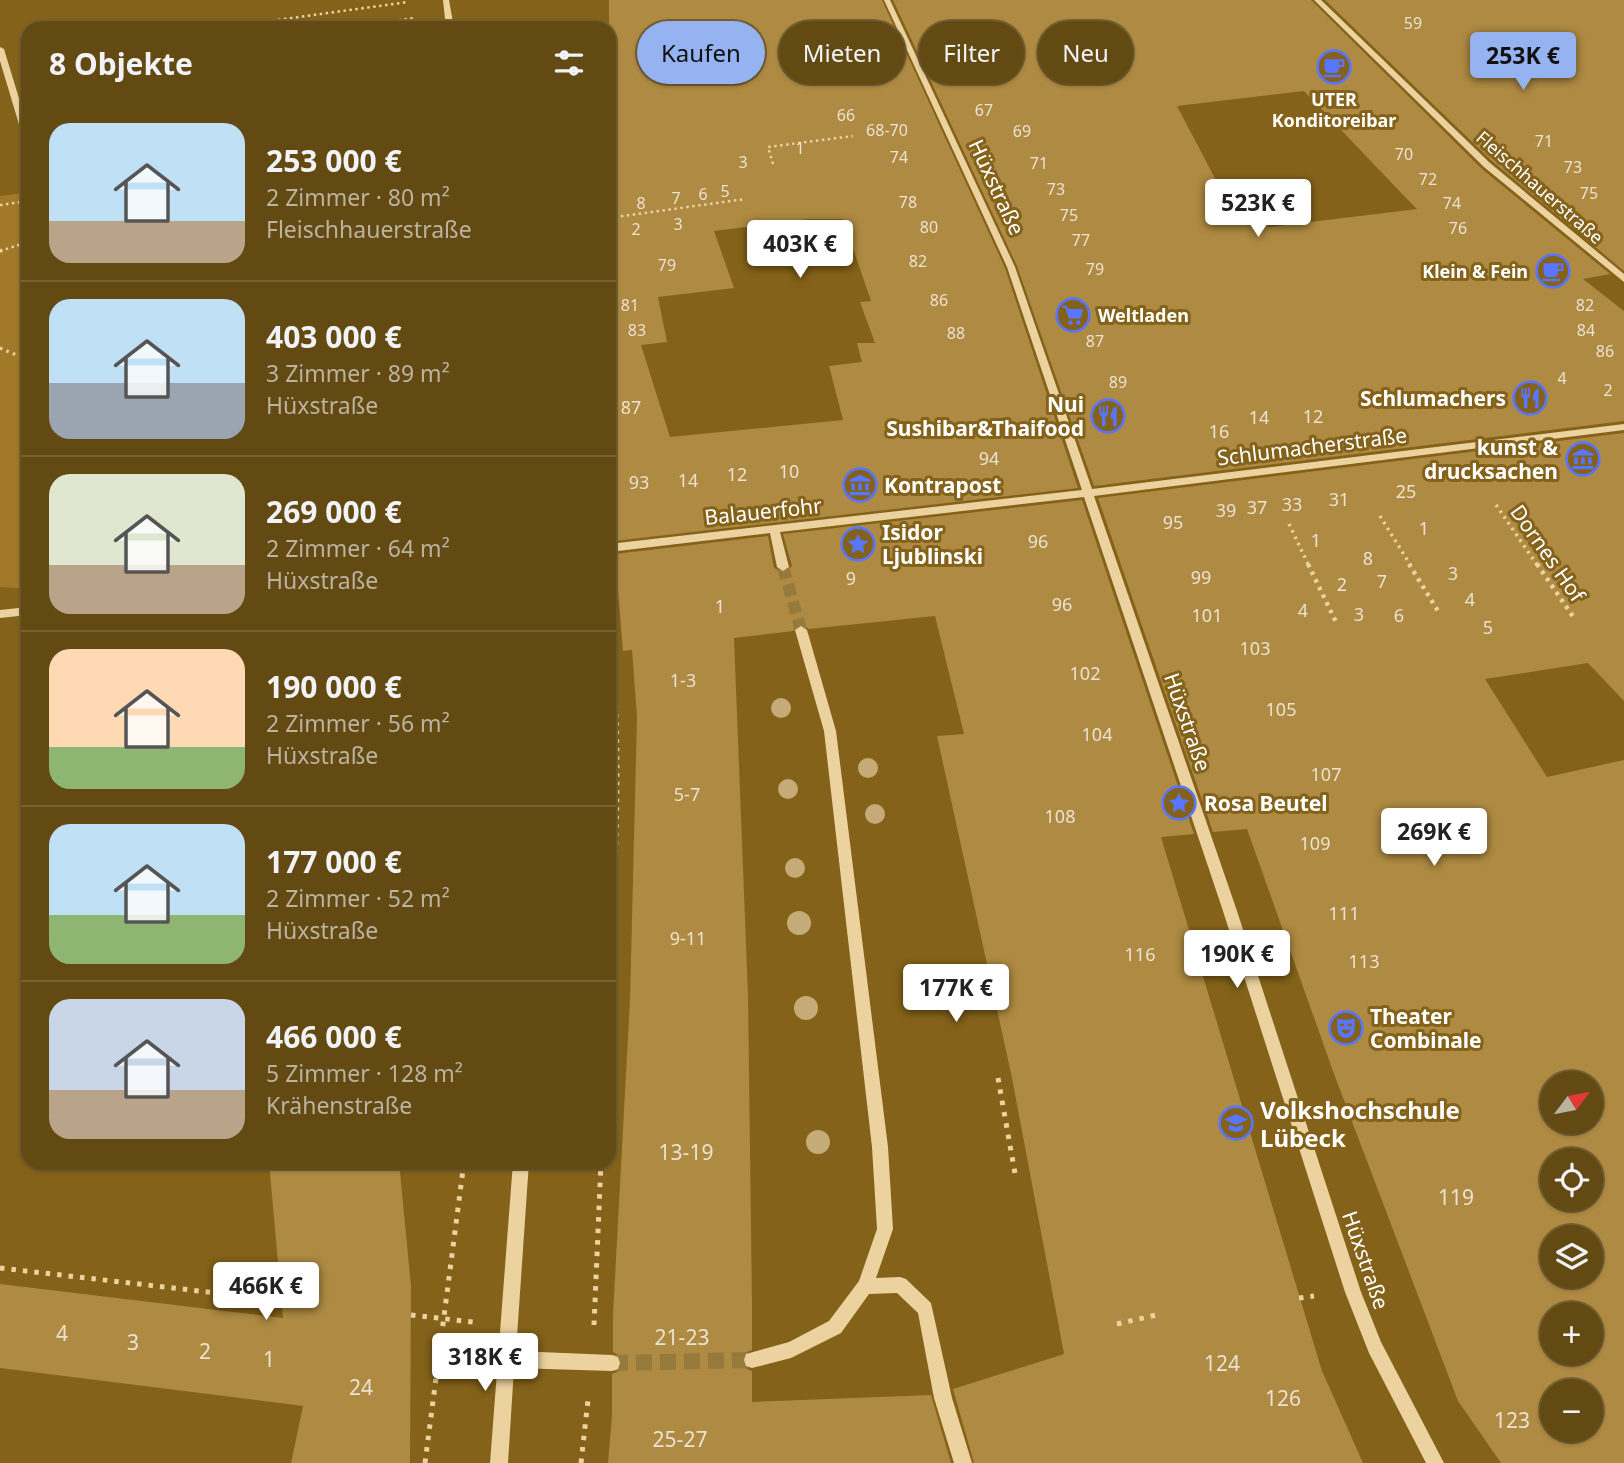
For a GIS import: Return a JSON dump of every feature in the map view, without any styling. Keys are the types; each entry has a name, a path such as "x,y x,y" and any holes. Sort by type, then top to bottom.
{"street":[{"path":"446,0 449,21"},
{"name":"Hüxstraße","path":"887,0 1011,267 1233,922 1353,1292 1376,1347 1435,1463"},
{"name":"Fleischhauerstraße","path":"1317,0 1487,165 1624,279"},
{"path":"0,49 21,118"},
{"name":"Schlumacherstraße","path":"1088,493 1624,427"},
{"name":"Balauerfohr","path":"616,547 1088,493"},
{"path":"774,529 783,566"},
{"path":"1,615 21,612"},
{"path":"752,1360 791,1350 835,1327 865,1286 885,1229 880,1147 830,731 801,630"},
{"path":"499,1463 521,1169"},
{"path":"865,1286 900,1285 925,1308 943,1398 962,1463"},
{"path":"507,1359 612,1363"}],"path":[{"path":"273,21 408,2"},
{"path":"393,21 448,13"},
{"path":"773,164 768,148 853,136"},
{"path":"616,217 745,199"},
{"path":"0,205 21,202"},
{"path":"0,251 21,244"},
{"path":"0,348 21,357"},
{"name":"Dornes Hof","path":"1496,505 1574,618"},
{"path":"1380,516 1438,611"},
{"path":"1289,524 1336,622"},
{"path":"616,734 616,833"},
{"path":"998,1078 1016,1179"},
{"path":"425,1463 463,1169"},
{"path":"582,1463 592,1362 601,1169"},
{"path":"0,1268 312,1304"},
{"path":"411,1315 509,1325"},
{"path":"1117,1324 1156,1315"}],"shaded area":[{"path":"21,193 21,588 0,587 0,196"}],"building":[{"path":"609,0 882,0 892,21 779,21 779,84 905,84 905,50 1005,268 1078,488 616,541 616,21 609,21","holes":["809,219 843,219 871,301 860,302 875,343 857,343 862,362 829,366 843,420 670,437 641,345 667,342 658,297 734,288 714,231"]},
{"path":"893,0 1311,0 1482,169 1610,274 1583,279 1624,311 1624,421 1094,486 1017,266 932,84 1024,84 1024,21 919,21 919,56","holes":["1304,91 1417,209 1269,227 1251,202 1229,205 1177,106"]},
{"path":"1325,0 1624,0 1624,271 1492,161"},
{"path":"1624,433 1624,701 1588,663 1485,679 1547,777 1624,760 1624,1463 1501,1463 1458,1401 1334,1074 1247,829 1213,832 1098,498"},
{"path":"1082,500 1194,834 1161,837 1322,1371 1363,1463 974,1463 953,1389 1064,1354 1012,1078 937,736 964,734 935,616 809,629 800,624 793,631 734,638 748,995 752,1305 752,1350 744,1353 742,1361 745,1368 752,1371 752,1402 931,1395 951,1463 608,1463 612,1374 619,1371 622,1364 620,1356 613,1352 613,1314 630,1000 637,717 632,650 623,651 616,554 768,536 774,568 784,573 792,566 783,534"},
{"path":"270,1169 400,1169 411,1286 410,1463 291,1463 303,1406 0,1368 0,1284 283,1318"}],"tunnel":[{"path":"783,567 801,630"},
{"path":"612,1363 752,1360"}],"place":[{"name":"UTER Konditoreibar","path":"1334,67"},
{"name":"Klein & Fein","path":"1553,271"},
{"name":"Weltladen","path":"1073,315"},
{"name":"Schlumachers","path":"1530,398"},
{"name":"Nui Sushibar&Thaifood","path":"1108,416"},
{"name":"kunst & drucksachen","path":"1583,459"},
{"name":"Kontrapost","path":"860,485"},
{"name":"Isidor Ljublinski","path":"858,544"},
{"name":"Rosa Beutel","path":"1179,803"},
{"name":"Theater Combinale","path":"1346,1028"},
{"name":"Volkshochschule Lübeck","path":"1236,1123"}]}
